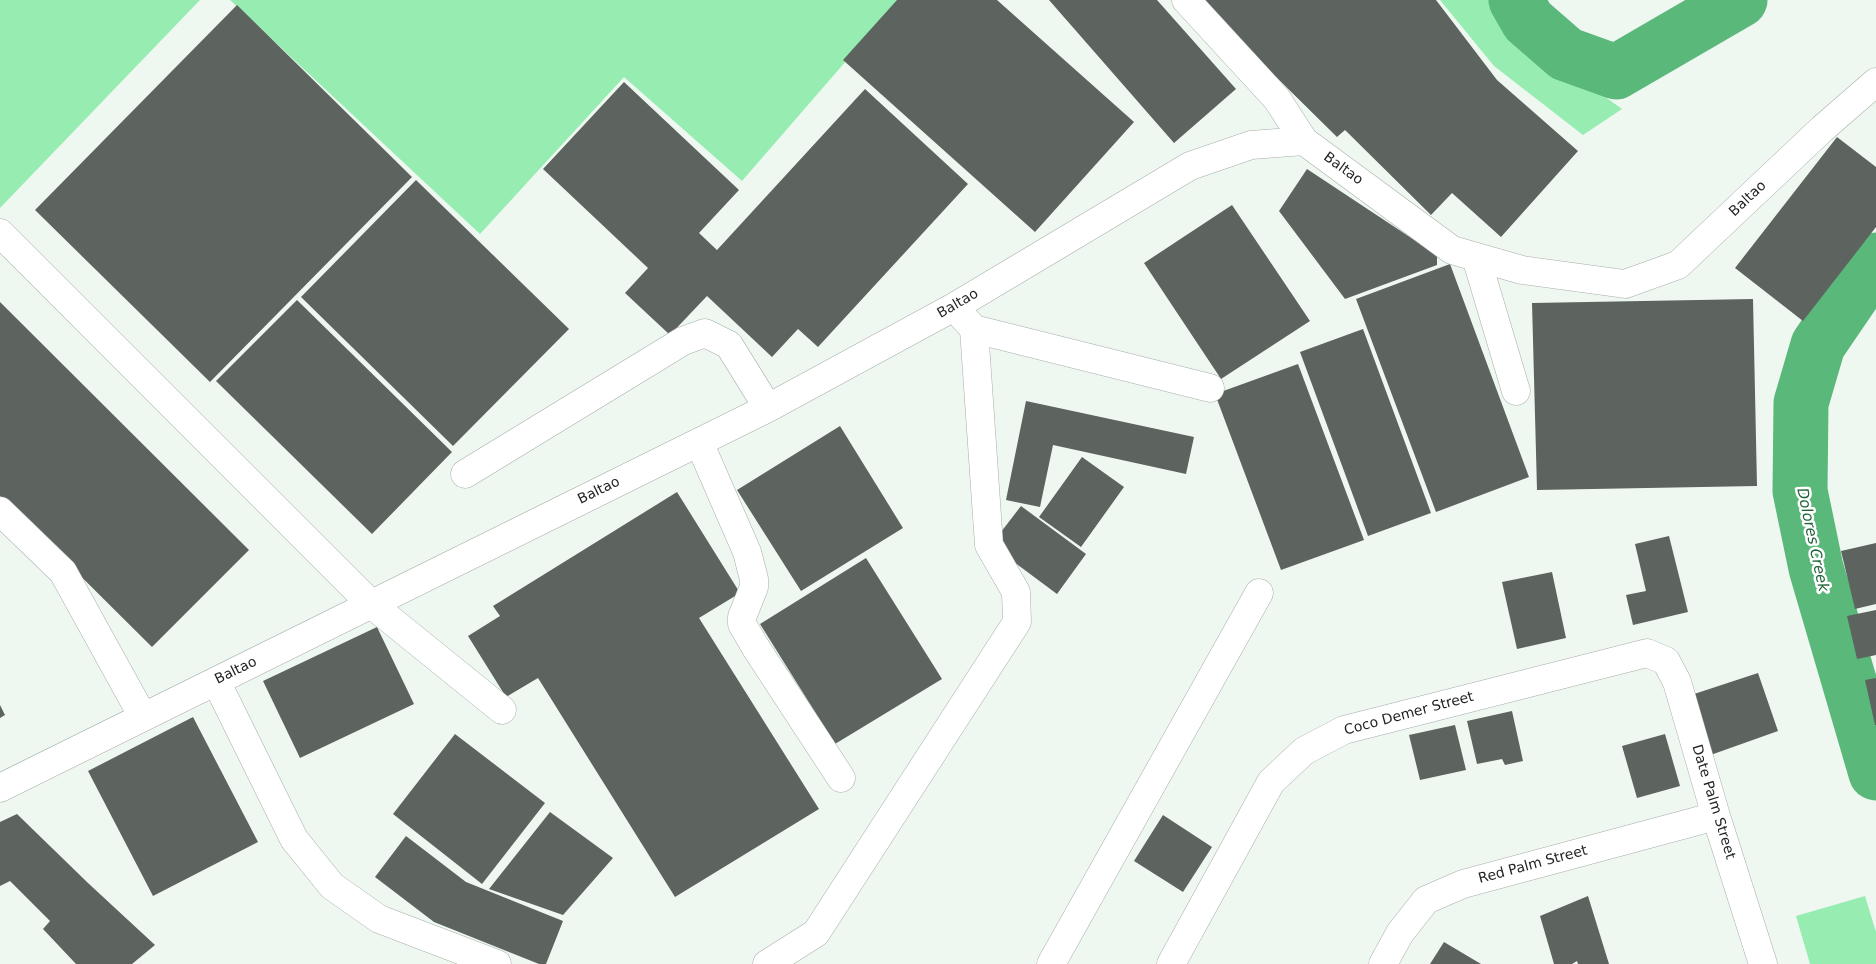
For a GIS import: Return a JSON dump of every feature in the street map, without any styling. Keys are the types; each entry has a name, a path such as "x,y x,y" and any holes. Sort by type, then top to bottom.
{"street":[{"path":"1186,0 1277,98 1304,141"},
{"name":"Baltao","path":"0,788 768,408 954,307 1190,166 1251,145 1304,141 1452,250 1522,270 1625,284 1678,265 1822,129 1876,82"},
{"path":"0,233 372,604 502,710"},
{"path":"1476,257 1516,391"},
{"path":"954,307 974,329 1210,388"},
{"path":"767,964 816,933 1017,622 1016,592 989,545 974,329"},
{"path":"465,474 683,341 705,333 729,344 768,408"},
{"path":"699,442 747,552 754,579 754,587 742,616 742,624 841,778"},
{"path":"0,511 63,572 143,717"},
{"path":"1054,963 1259,593"},
{"name":"Date Palm Street","path":"1647,652 1666,661 1677,682 1716,816 1763,964"},
{"name":"Coco Demer Street","path":"1171,964 1271,782 1304,751 1344,730 1647,652"},
{"path":"216,681 294,839 332,886 380,919 497,964"},
{"name":"Red Palm Street","path":"1382,964 1400,933 1426,900 1463,884 1716,816"}],"green space":[{"path":"0,0 200,0 0,208"},
{"path":"230,0 899,0 742,181 624,77 480,234"},
{"path":"1440,0 1506,0 1536,47 1622,109 1583,135 1494,66"},
{"path":"1865,896 1876,932 1876,964 1810,964 1796,916"}],"building":[{"path":"897,0 997,0 1134,122 1035,232 843,60"},
{"path":"1049,0 1157,0 1236,89 1174,143"},
{"path":"1206,0 1436,0 1497,80 1578,151 1501,237 1452,193 1431,215 1345,130 1337,137 1202,4"},
{"path":"237,5 412,177 210,382 35,210"},
{"path":"624,82 739,190 699,233 717,250 865,89 968,184 818,347 798,329 772,357 707,296 670,335 625,293 648,268 543,169"},
{"path":"1837,137 1876,167 1876,227 1803,321 1735,268"},
{"path":"1307,169 1437,255 1437,265 1345,299 1279,211"},
{"path":"416,180 569,329 453,446 301,297"},
{"path":"1232,205 1310,321 1221,379 1144,263"},
{"path":"1450,264 1529,477 1436,512 1356,299"},
{"path":"1753,299 1757,486 1537,490 1532,303"},
{"path":"297,300 452,452 372,534 216,381"},
{"path":"0,302 249,550 152,647 0,496"},
{"path":"1363,329 1431,513 1368,536 1300,352"},
{"path":"1298,364 1364,540 1281,570 1215,394"},
{"path":"1026,401 1194,437 1186,474 1053,445 1040,507 1006,500"},
{"path":"840,426 903,528 801,591 737,490"},
{"path":"1082,457 1124,487 1081,547 1039,517"},
{"path":"677,492 740,593 699,618 819,809 675,897 538,678 506,697 468,636 500,616 493,606"},
{"path":"1021,506 1086,554 1057,594 991,545"},
{"path":"1669,536 1688,612 1633,625 1626,595 1646,591 1635,544"},
{"path":"1876,543 1876,604 1855,609 1841,551"},
{"path":"866,558 942,679 835,744 760,624"},
{"path":"1552,572 1566,638 1517,649 1502,582"},
{"path":"1876,610 1876,655 1857,659 1847,616"},
{"path":"377,627 414,704 300,758 263,681"},
{"path":"1758,673 1778,731 1705,757 1685,697"},
{"path":"1876,678 1876,725 1875,725 1865,680"},
{"path":"0,705 5,715 0,718"},
{"path":"1512,711 1523,761 1505,765 1502,759 1477,764 1467,721"},
{"path":"193,717 258,842 153,896 88,771"},
{"path":"1455,725 1466,770 1420,780 1409,735"},
{"path":"455,734 545,803 482,884 393,814"},
{"path":"1665,734 1680,786 1637,798 1622,746"},
{"path":"550,812 613,858 563,915 489,889"},
{"path":"17,814 155,945 132,964 76,964 43,929 50,921 10,881 0,886 0,822"},
{"path":"1163,815 1212,847 1183,892 1134,861"},
{"path":"406,836 466,882 563,921 546,964 539,964 434,922 375,877"},
{"path":"1588,896 1609,964 1578,964 1577,961 1572,964 1554,964 1540,916"},
{"path":"1444,942 1481,964 1430,964"}],"waterway":[{"name":"Dolores Creek","path":"1516,0 1528,21 1566,54 1616,72 1740,0"},
{"name":"Dolores Creek","path":"1726,8 1727,0"},
{"name":"Dolores Creek","path":"1876,260 1818,345 1801,403 1800,491 1816,568 1876,773"}]}
